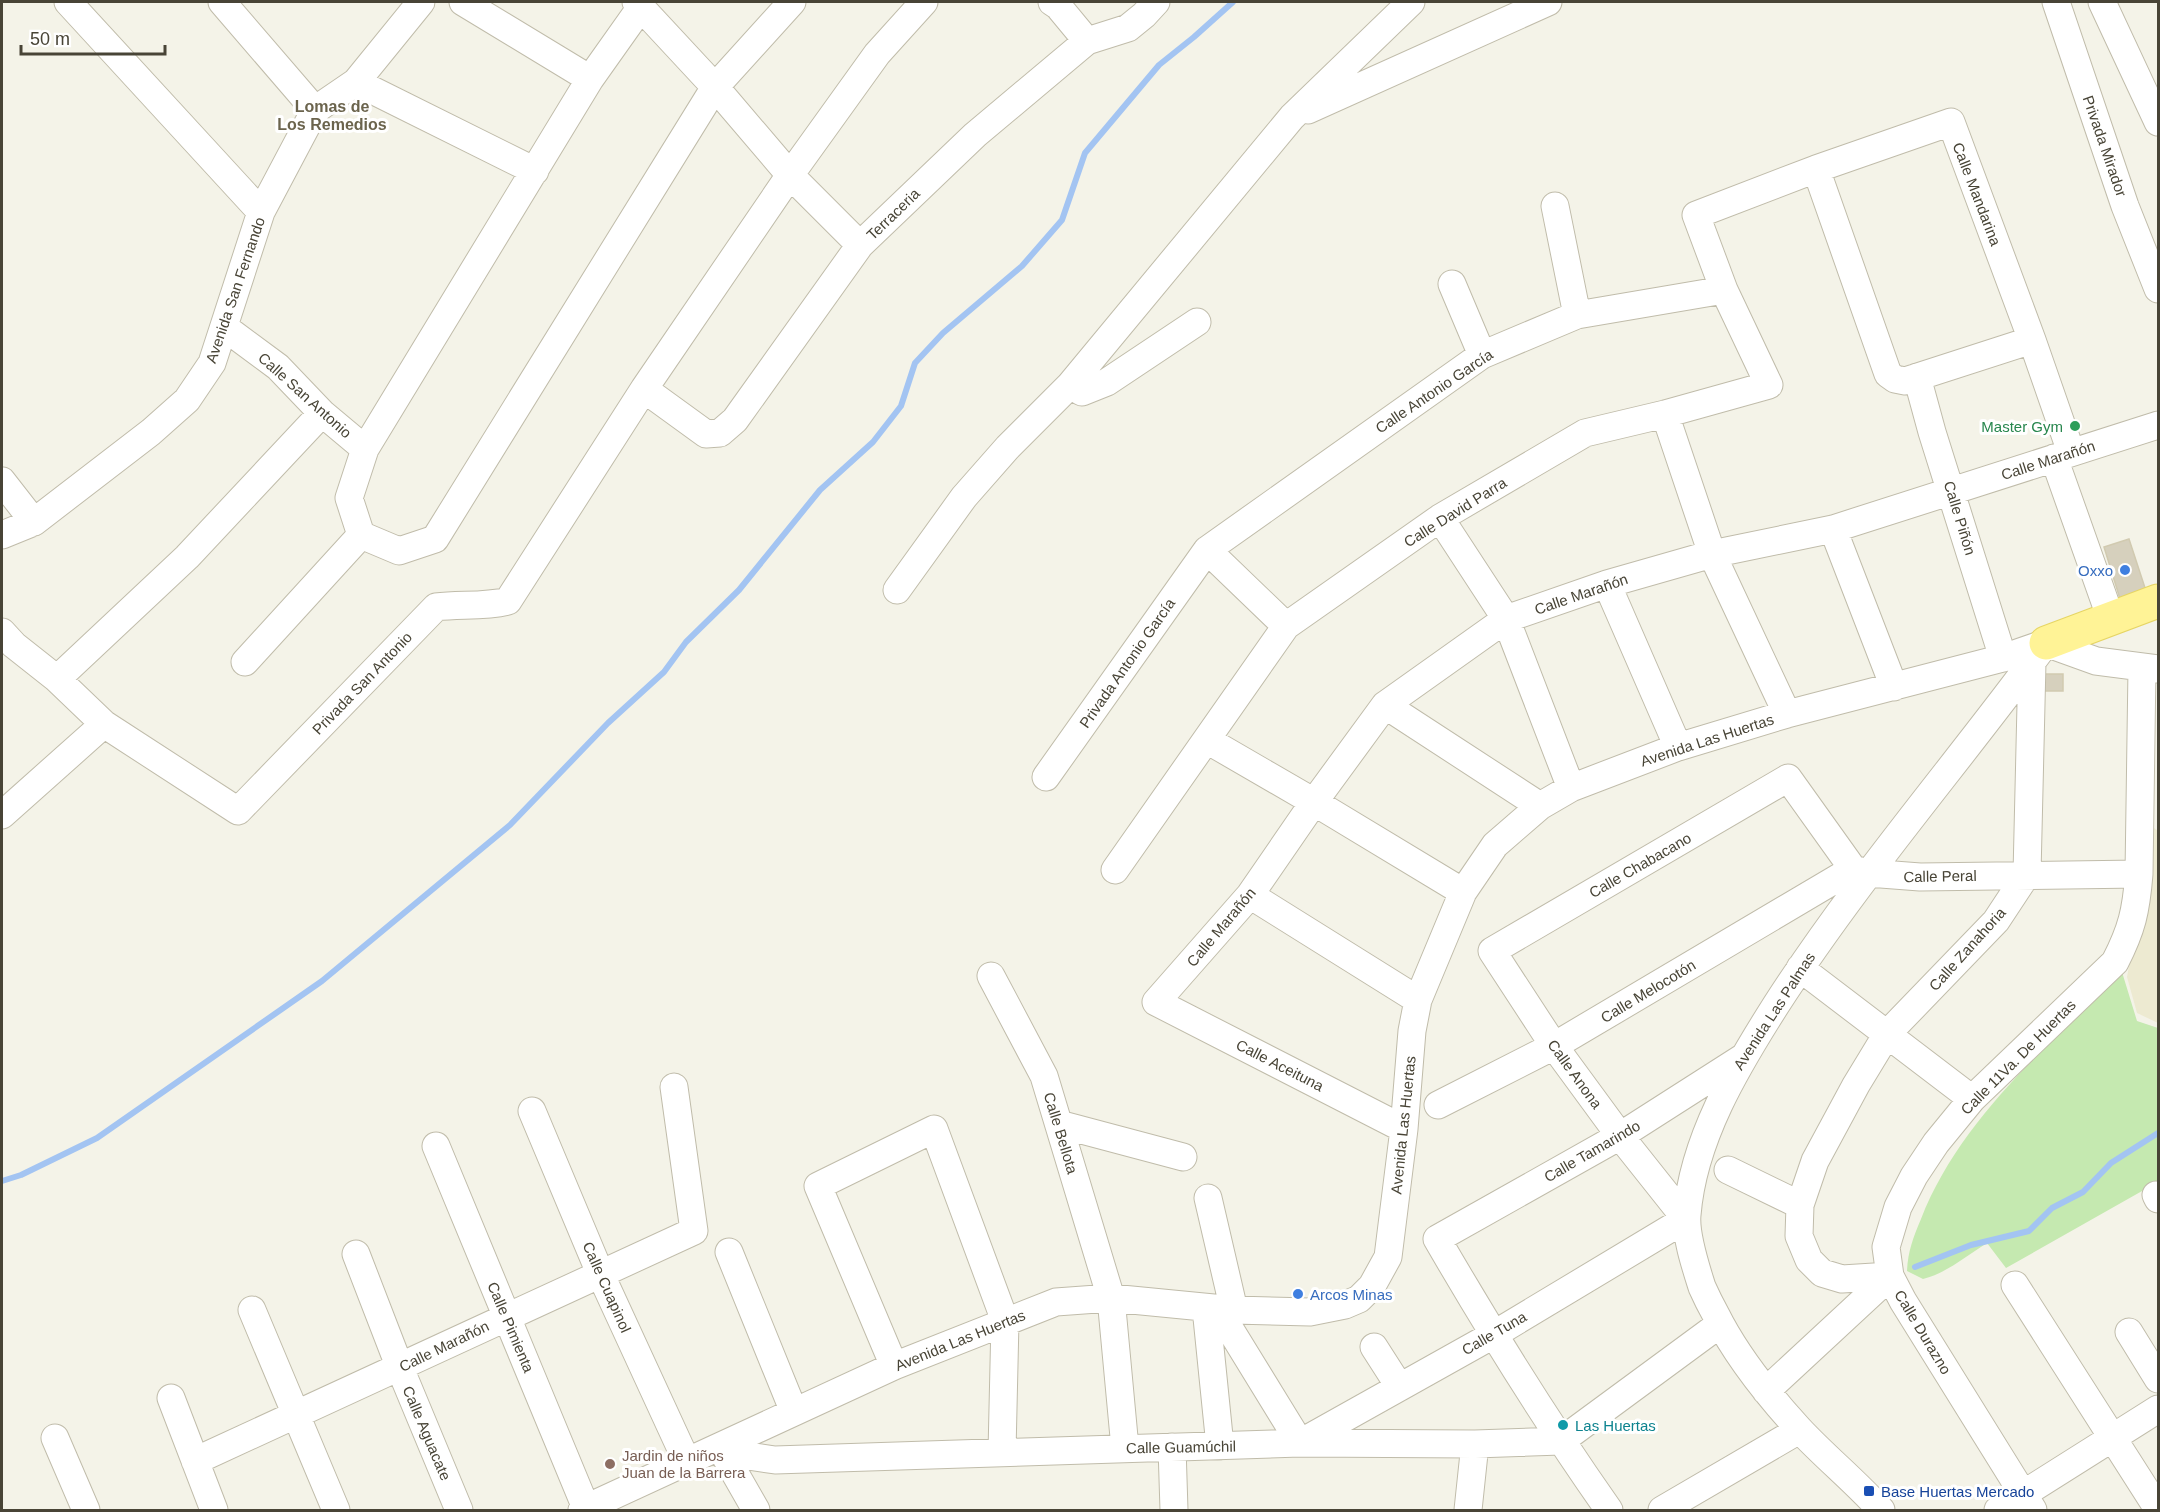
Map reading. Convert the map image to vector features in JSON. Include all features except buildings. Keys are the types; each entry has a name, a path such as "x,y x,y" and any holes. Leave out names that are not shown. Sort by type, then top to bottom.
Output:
{"main road":[{"path":"2039,652 2111,619 2158,601"}],"street":[{"path":"68,2 261,212"},
{"path":"222,2 315,110"},
{"name":"Avenida San Fernando","path":"2,535 34,522 151,432 187,400 212,363 261,212 315,110 356,82 421,2"},
{"path":"463,2 590,79"},
{"path":"245,662 361,535 399,551 435,539 715,87 792,2"},
{"path":"861,245 735,420 720,433 706,434 644,389 790,175 877,54 924,2"},
{"path":"1052,2 1087,41"},
{"path":"897,590 964,497 1008,447 1070,386 1293,117 1411,2"},
{"path":"1293,117 1548,2"},
{"name":"Privada Mirador","path":"2056,2 2125,206 2158,290"},
{"path":"2102,2 2158,122"},
{"path":"365,449 638,4"},
{"name":"Terraceria","path":"638,4 715,87 790,175 861,245 975,135 1087,41 1128,28 1145,6"},
{"path":"356,82 535,171"},
{"name":"Calle Mandarina","path":"1724,290 1696,215 1816,169 1951,122 2032,340 2062,455 2111,619"},
{"name":"Calle Piñón","path":"1816,169 1888,374 1906,378 1932,432 2003,658"},
{"path":"1555,206 1577,315"},
{"path":"1452,284 1482,355"},
{"name":"Calle Antonio García","path":"1208,550 1482,355 1577,315 1724,290"},
{"name":"Calle David Parra","path":"1115,870 1286,626 1440,518 1585,433 1665,414 1769,385 1724,290"},
{"path":"1070,386 1082,392 1107,382 1197,322"},
{"name":"Calle San Antonio","path":"224,327 278,367 322,413 365,449 349,498 361,535"},
{"path":"1906,378 2032,340"},
{"name":"Privada San Antonio","path":"104,724 238,811 436,608 454,605 490,605 508,601 644,389"},
{"path":"57,679 187,557 322,413"},
{"path":"1665,414 1712,554 1787,714"},
{"name":"Calle Marañón","path":"1156,1002 1250,895 1385,705 1506,620 1607,584 1712,554 1833,529 2158,425"},
{"path":"2,482 34,522"},
{"path":"1440,518 1506,620 1571,788"},
{"path":"1833,529 1894,687"},
{"path":"1208,550 1286,626"},
{"name":"Privada Antonio García","path":"1046,777 1208,550"},
{"path":"1607,584 1678,747"},
{"path":"2,815 104,724 57,679 6,645"},
{"path":"2026,874 2039,652 2150,669"},
{"name":"Avenida Las Huertas","path":"584,1509 894,1366 1056,1302 1111,1298 1219,1309 1310,1312 1329,1309 1359,1299 1372,1286 1388,1257 1404,1129 1412,1031 1418,1000 1463,892 1495,845 1540,806 1571,788 1678,747 1787,714 2003,658 2039,652"},
{"name":"Avenida Las Palmas","path":"1873,1508 1799,1430 1766,1391 1739,1356 1720,1324 1703,1289 1686,1219 1689,1191 1718,1107 1743,1058 1861,871 2039,652"},
{"name":"Calle 11Va. De Huertas","path":"1890,1276 1886,1247 1898,1207 1914,1176 1936,1143 1972,1099 2115,962 2128,936 2136,906 2139,874 2150,669"},
{"path":"1385,705 1540,806"},
{"path":"1207,740 1463,892"},
{"name":"Calle Chabacano","path":"1492,951 1788,778 1861,871"},
{"name":"Calle Peral","path":"1861,871 1920,878 2026,874 2139,874"},
{"name":"Calle Melocotón","path":"1438,1105 1554,1046 1861,871"},
{"name":"Calle Zanahoria","path":"1800,1205 1815,1161 1856,1085 1887,1034 1996,921 2026,874"},
{"path":"1250,895 1418,1000"},
{"name":"Calle Anona","path":"1492,951 1554,1046 1620,1136 1686,1219"},
{"path":"1800,968 1972,1099"},
{"name":"Calle Bellota","path":"991,976 1044,1076 1111,1298 1125,1448"},
{"name":"Calle Aceituna","path":"1156,1002 1404,1129"},
{"name":"Calle Tamarindo","path":"1493,1335 1437,1239 1620,1136 1743,1058"},
{"name":"Calle Marañón","path":"195,1461 600,1273 694,1232 674,1087"},
{"name":"Calle Cuapinol","path":"532,1111 600,1273 687,1462"},
{"path":"1059,1124 1183,1157"},
{"path":"894,1366 818,1186 934,1129 1005,1321 1002,1452"},
{"name":"Calle Pimienta","path":"436,1146 584,1509"},
{"path":"1728,1170 1800,1205"},
{"path":"1208,1198 1219,1309 1220,1446"},
{"name":"Calle Durazno","path":"1800,1205 1798,1236 1809,1260 1822,1273 1842,1279 1890,1276 1903,1301 2028,1503"},
{"name":"Calle Tuna","path":"1300,1443 1493,1335 1686,1219"},
{"path":"729,1252 794,1412"},
{"name":"Calle Aguacate","path":"356,1254 399,1368 459,1510"},
{"path":"1766,1391 1890,1276"},
{"path":"2015,1285 2158,1509"},
{"path":"1219,1309 1300,1443"},
{"path":"252,1310 336,1510"},
{"path":"1561,1442 1720,1324"},
{"path":"2129,1332 2158,1379"},
{"path":"1493,1335 1561,1442 1609,1510"},
{"path":"1374,1347 1399,1386"},
{"path":"171,1398 214,1510"},
{"path":"1998,1510 2028,1503 2112,1438 2158,1409"},
{"path":"1662,1510 1799,1430"},
{"path":"55,1438 86,1510"},
{"name":"Calle Guamúchil","path":"720,1447 748,1456 775,1460 1300,1443 1561,1442"},
{"path":"1468,1510 1475,1444"},
{"path":"720,1447 756,1510"},
{"path":"1172,1447 1174,1510"}],"shaded area":[{"path":"2154,828 2158,831 2158,1023 2137,1013 2127,977"}],"green space":[{"path":"2122,972 2137,1021 2158,1028 2158,1182 2006,1268 1987,1243 1932,1276 1923,1279 1907,1271 1911,1245 1921,1219 1958,1149 2008,1086"}],"waterway":[{"path":"2,1181 21,1175 97,1138 322,981 510,825 608,723 664,672 686,642 739,590 820,490 873,442 901,406 915,363 943,333 1022,266 1062,220 1085,153 1159,65 1233,2"},
{"name":"Las Huertas","path":"1915,1267 1971,1245 2029,1231 2052,1208 2083,1192 2111,1163 2158,1133"}],"place":[{"name":"Master Gym","path":"2075,426"},
{"name":"Oxxo","path":"2125,570"},
{"name":"Arcos Minas","path":"1298,1294"},
{"name":"Las Huertas","path":"1563,1425"},
{"name":"Jardin de niños Juan de la Barrera","path":"610,1464"},
{"name":"Base Huertas Mercado","path":"1869,1491"}],"district":[{"name":"Lomas de Los Remedios","path":"332,115"}]}
